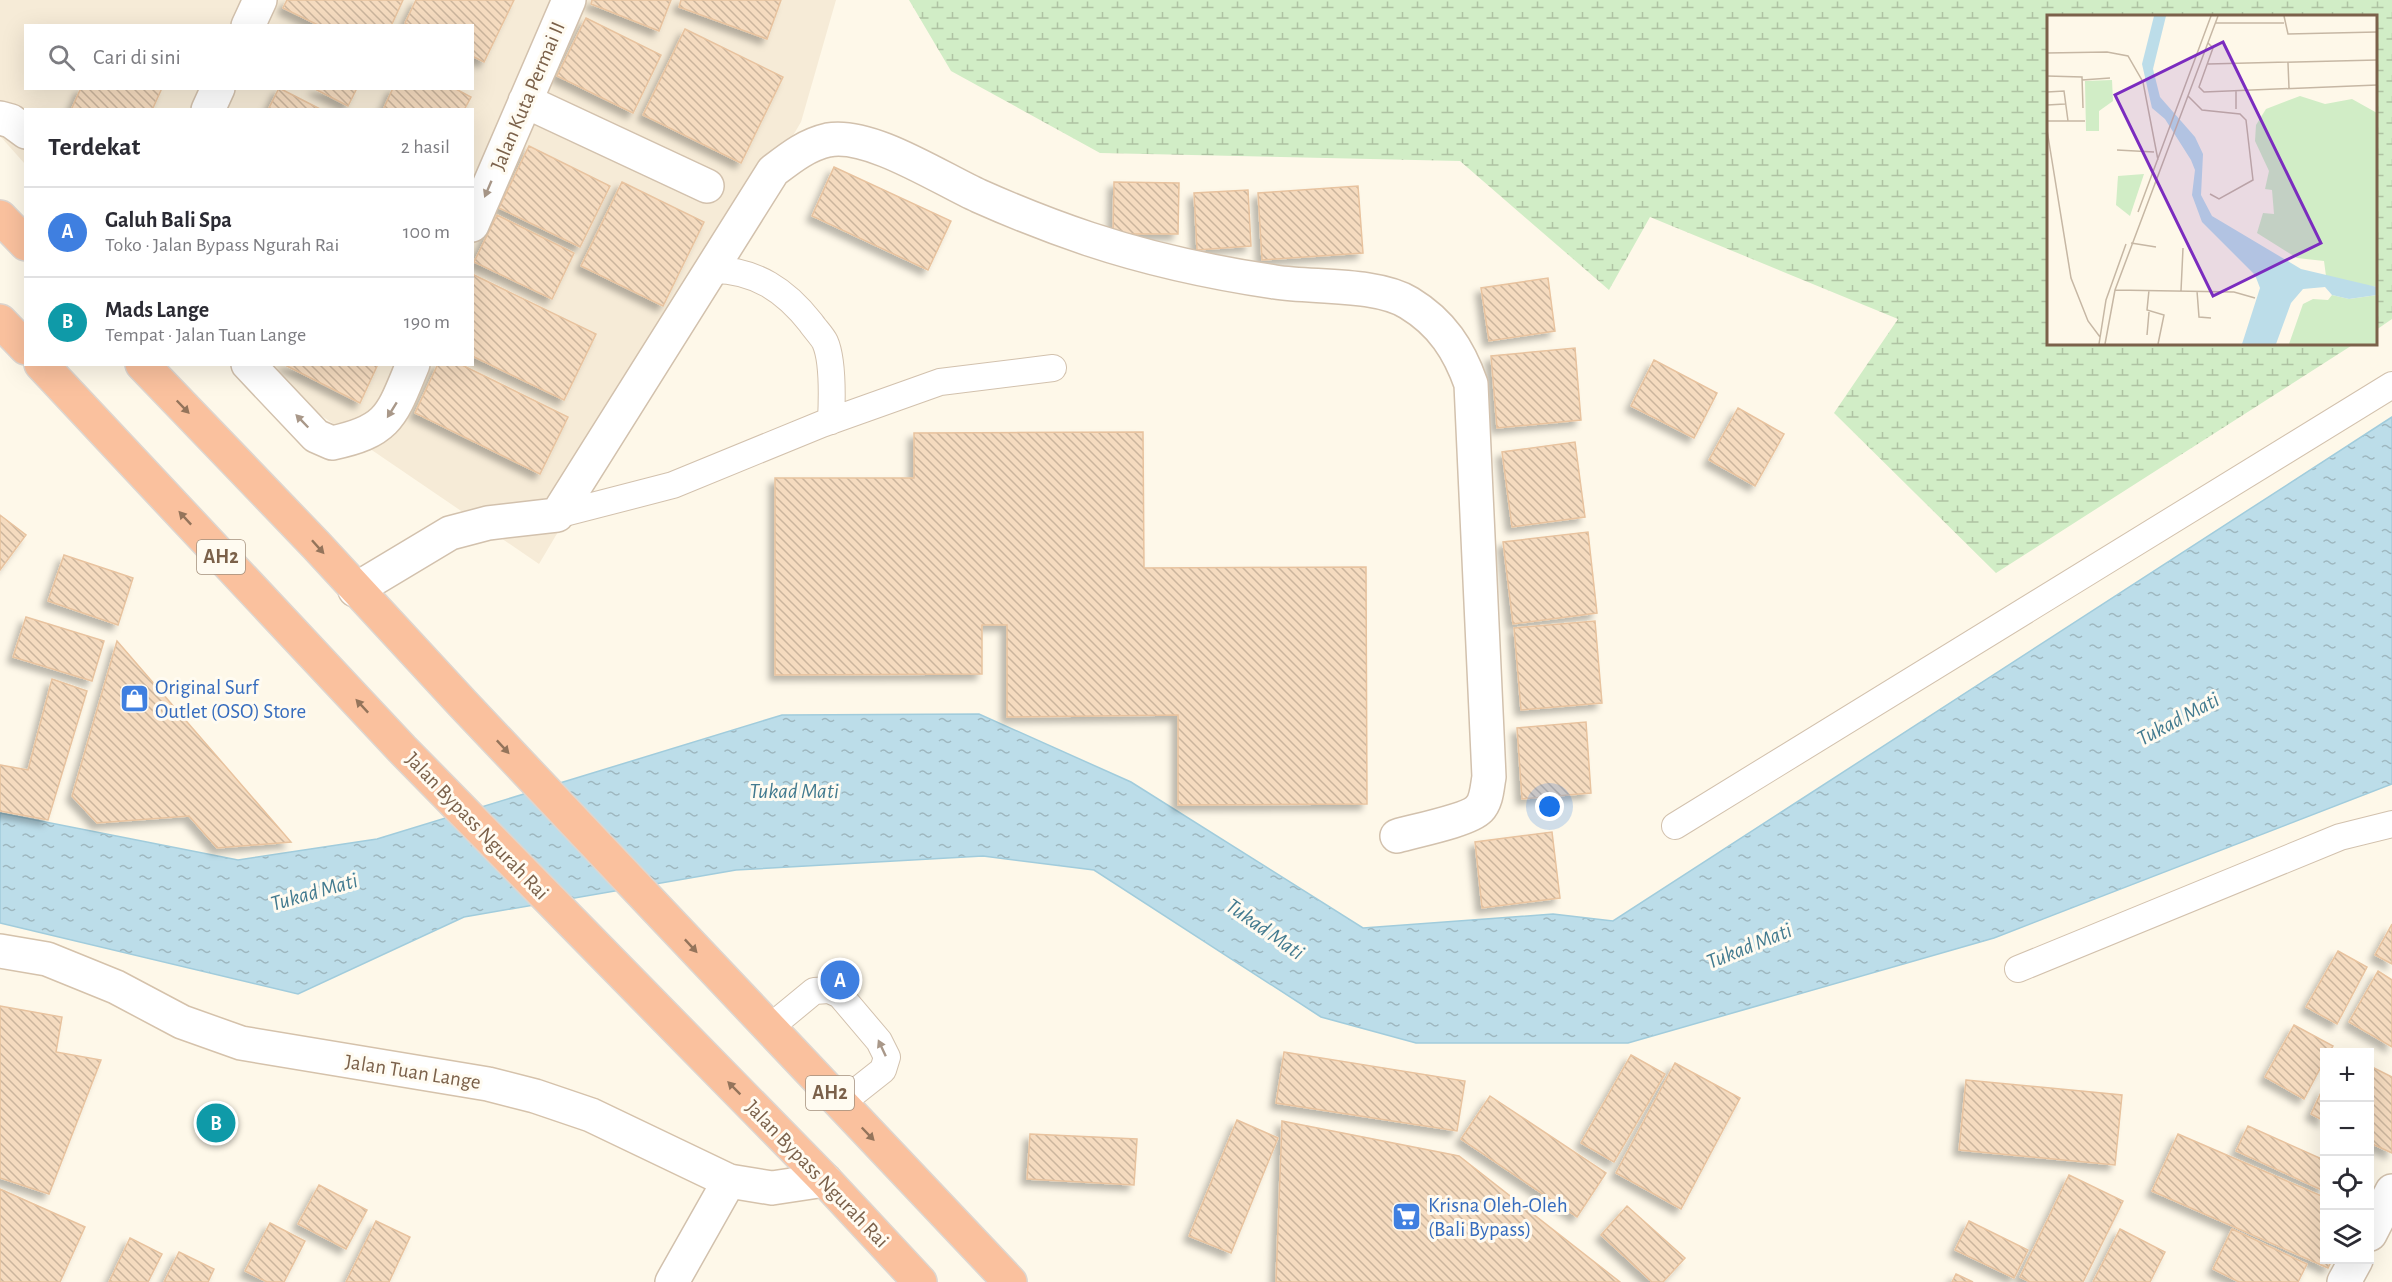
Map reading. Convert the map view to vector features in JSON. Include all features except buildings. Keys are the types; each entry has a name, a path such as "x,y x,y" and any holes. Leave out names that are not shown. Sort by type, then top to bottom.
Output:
{"highway":[{"path":"0,217 24,242"},
{"path":"0,321 24,346"},
{"name":"Jalan Bypass Ngurah Rai","path":"43,366 402,749 825,1180 920,1282"},
{"name":"AH2","path":"144,366 316,545 355,590 768,1029 1010,1282"}],"street":[{"path":"249,24 260,0"},
{"name":"Jalan Kuta Permai II","path":"474,220 569,0"},
{"path":"209,108 217,90"},
{"path":"525,101 707,186"},
{"path":"0,118 11,121 24,131"},
{"path":"355,590 450,533 488,523 557,515 713,270 773,171 801,150 829,140 858,142 910,160 979,196 1090,239 1169,261 1275,282 1379,292 1408,302 1437,325 1461,355 1471,384 1489,777 1485,799 1479,810 1467,816 1397,836"},
{"path":"250,366 316,436 332,443 373,431 392,414 412,366"},
{"name":"Jalan Tuan Lange","path":"0,951 47,959 116,987 182,1022 241,1043 488,1084 535,1096 591,1115 729,1181 772,1188 825,1180"},
{"path":"672,1282 729,1181"},
{"path":"2374,1226 2392,1191"},
{"path":"2344,1282 2354,1264"}],"lane":[{"path":"713,270 729,270 766,280 797,305 825,343 833,392 831,421"},
{"path":"557,515 673,485 831,421 940,382 1053,368"},
{"path":"1675,826 2392,385"},
{"path":"2018,969 2340,837 2392,824"},
{"path":"768,1029 814,991 829,990 840,995 879,1041 887,1057 883,1070 840,1104"}],"shaded area":[{"path":"0,0 836,0 801,122 539,564 248,366 474,366 474,108 24,108 24,163 0,136"}],"green space":[{"path":"909,0 2392,0 2392,319 2377,329 2377,15 2047,15 2047,345 2352,345 1996,573 1834,413 1898,319 1650,217 1609,290 1460,161 1100,153 951,71"}],"water":[{"name":"Tukad Mati","path":"2392,417 2392,784 1994,938 1628,1043 1416,1043 1321,1017 1094,870 983,856 736,870 464,917 298,994 0,923 0,813 238,860 377,839 782,715 979,714 1131,782 1363,928 1553,914 1613,921"}],"place":[{"name":"Original Surf Outlet (OSO) Store","path":"134,699"},
{"name":"Galuh Bali Spa","path":"840,980"},
{"name":"Mads Lange","path":"216,1123"},
{"name":"Krisna Oleh-Oleh (Bali Bypass)","path":"1407,1217"}]}
